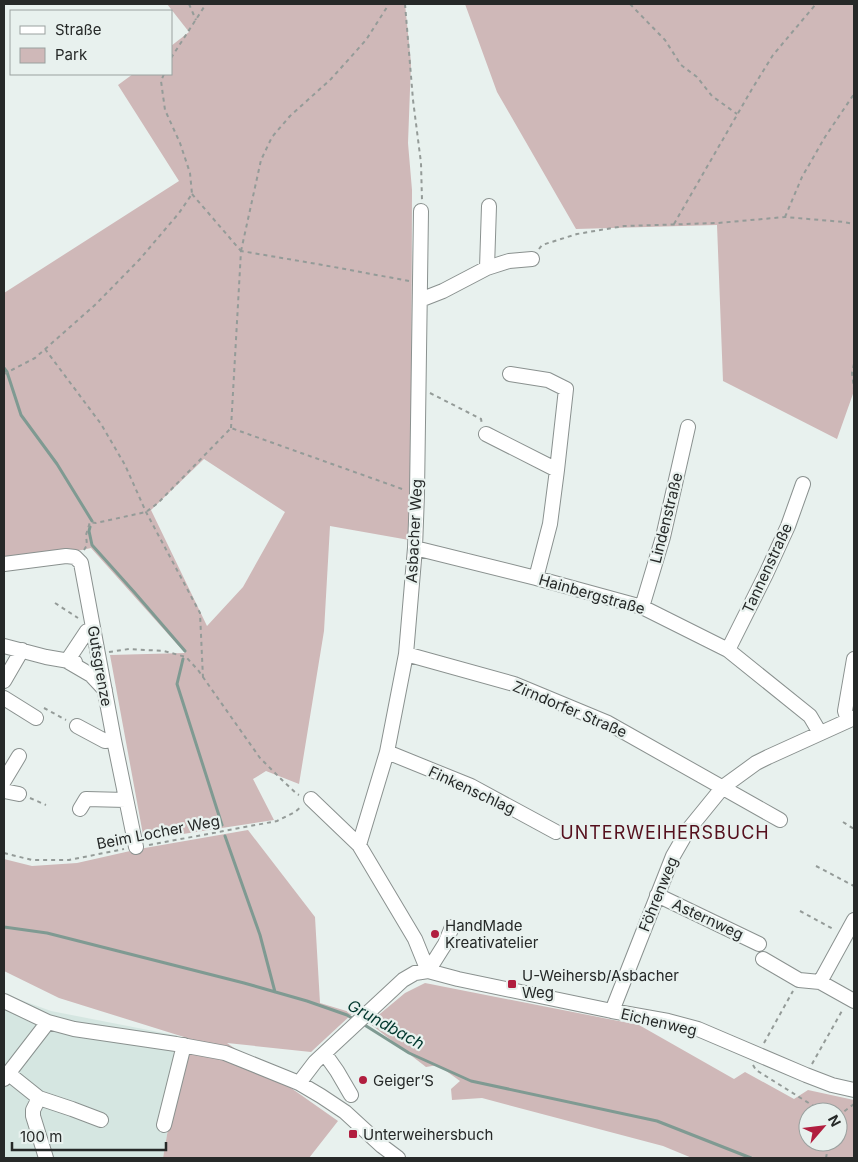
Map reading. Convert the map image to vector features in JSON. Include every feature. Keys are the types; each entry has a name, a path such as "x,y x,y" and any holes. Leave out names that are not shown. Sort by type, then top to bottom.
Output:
{"street":[{"path":"487,268 489,206"},
{"name":"Asbacher Weg","path":"359,845 387,752 406,654 415,548 417,494 421,211"},
{"path":"420,300 443,291 487,268 509,261 532,259"},
{"path":"510,374 548,380 566,389 550,524 536,578"},
{"name":"Lindenstraße","path":"642,607 664,537 688,427"},
{"path":"486,434 557,470"},
{"name":"Tannenstraße","path":"728,650 788,526 803,484"},
{"name":"Hainbergstraße","path":"415,548 642,607 728,650 810,716 820,733"},
{"path":"4,564 66,556 78,559"},
{"name":"Gutsgrenze","path":"78,559 83,567 90,629 99,654 136,847"},
{"path":"67,661 90,629"},
{"path":"4,646 83,663"},
{"path":"4,681 22,650"},
{"name":"Zirndorfer Straße","path":"406,654 514,684 608,723 780,820"},
{"path":"851,719 844,711 854,659"},
{"path":"67,661 91,675 105,690"},
{"path":"4,698 36,718"},
{"name":"Föhrenweg","path":"612,1011 673,856 688,830 723,787 756,763 851,719"},
{"path":"77,726 105,741 114,740"},
{"name":"Finkenschlag","path":"387,752 471,786 556,832"},
{"path":"4,781 19,756"},
{"path":"4,791 19,794"},
{"path":"80,809 86,799 126,800"},
{"path":"311,799 359,845 415,939 428,971"},
{"name":"Asternweg","path":"657,895 759,944"},
{"path":"820,982 854,920"},
{"path":"299,1083 315,1062 403,980 415,974 428,971 445,944 452,927"},
{"path":"764,958 799,980 820,982 852,1000"},
{"name":"Eichenweg","path":"428,971 458,979 668,1021 698,1029 806,1075 832,1085 854,1090"},
{"path":"4,1001 48,1022 74,1029 225,1053 299,1083 321,1096 345,1112 398,1158"},
{"path":"48,1022 6,1077 39,1098 101,1120"},
{"path":"164,1125 184,1045"},
{"path":"325,1054 351,1095"},
{"path":"39,1098 33,1110 33,1116 46,1158"}],"path":[{"path":"189,4 196,20"},
{"path":"172,56 206,4"},
{"path":"78,559 87,545 86,536 90,522 96,523 146,512 158,504 231,428 241,251 261,160 272,137 290,116 331,79 366,40 389,4"},
{"path":"405,4 413,100 421,163 421,211"},
{"path":"630,4 665,40 681,66 697,78 712,96 738,115"},
{"path":"674,224 773,55 816,4"},
{"path":"163,75 160,81 165,110 180,143 190,173 192,194 241,251 420,284"},
{"path":"785,217 802,177 825,137 854,94"},
{"path":"4,374 35,358 96,304 140,259 179,213 192,194"},
{"path":"532,259 542,245 577,234 624,226 718,223 785,217 854,224"},
{"path":"46,349 101,424 125,465 146,512 200,613 203,678"},
{"path":"854,364 852,373 854,389"},
{"path":"419,387 481,419 486,434"},
{"path":"231,428 417,494"},
{"path":"55,603 90,629"},
{"path":"99,654 130,649 164,651 186,657 260,758 296,794 311,799"},
{"path":"36,718 42,707 77,726"},
{"path":"19,794 46,805"},
{"name":"Beim Locher Weg","path":"4,853 32,860 69,860 277,821 294,812 311,799"},
{"path":"843,822 854,829"},
{"path":"816,866 854,886"},
{"path":"800,911 846,936"},
{"path":"799,980 753,1065 756,1070 807,1102"},
{"path":"806,1075 852,1000"}],"shaded area":[{"path":"4,994 51,1011 184,1037 163,1158 4,1158"}],"green space":[{"path":"167,4 405,4 411,63 408,143 412,190 411,491 409,540 330,526 324,631 299,784 266,771 253,779 274,820 144,840 110,655 185,653 91,548 4,558 4,293 179,181 118,85 132,75 172,75 172,45 189,32","holes":["204,459 285,512 243,587 207,626 151,510"]},
{"path":"465,4 854,4 854,391 837,439 723,381 717,225 576,229 497,92"},
{"path":"248,830 315,917 320,1003 353,1013 311,1052 227,1043 338,1121 309,1158 163,1158 184,1037 59,998 4,971 4,859 32,866 77,863 139,849"},
{"path":"425,983 639,1025 734,1079 745,1072 794,1099 808,1090 854,1100 854,1158 692,1158 663,1146 482,1098 452,1100 451,1089 460,1081 438,1065 426,1067 369,1023 405,993"}],"waterway":[{"path":"4,368 21,415 57,464 92,521"},
{"path":"90,527 92,545 185,651"},
{"path":"183,659 177,684 222,825"},
{"path":"225,836 260,935 275,992"},
{"name":"Grundbach","path":"4,927 47,933 244,983 307,1001 347,1015 355,1020"},
{"name":"Grundbach","path":"363,1024 409,1053 471,1081 657,1121 751,1158"}],"place":[{"name":"HandMade Kreativatelier","path":"435,934"},
{"name":"U-Weihersb/Asbacher Weg","path":"512,984"},
{"name":"Geiger’S","path":"363,1080"},
{"name":"Unterweihersbuch","path":"353,1134"}],"district":[{"name":"UNTERWEIHERSBUCH","path":"665,832"}]}
